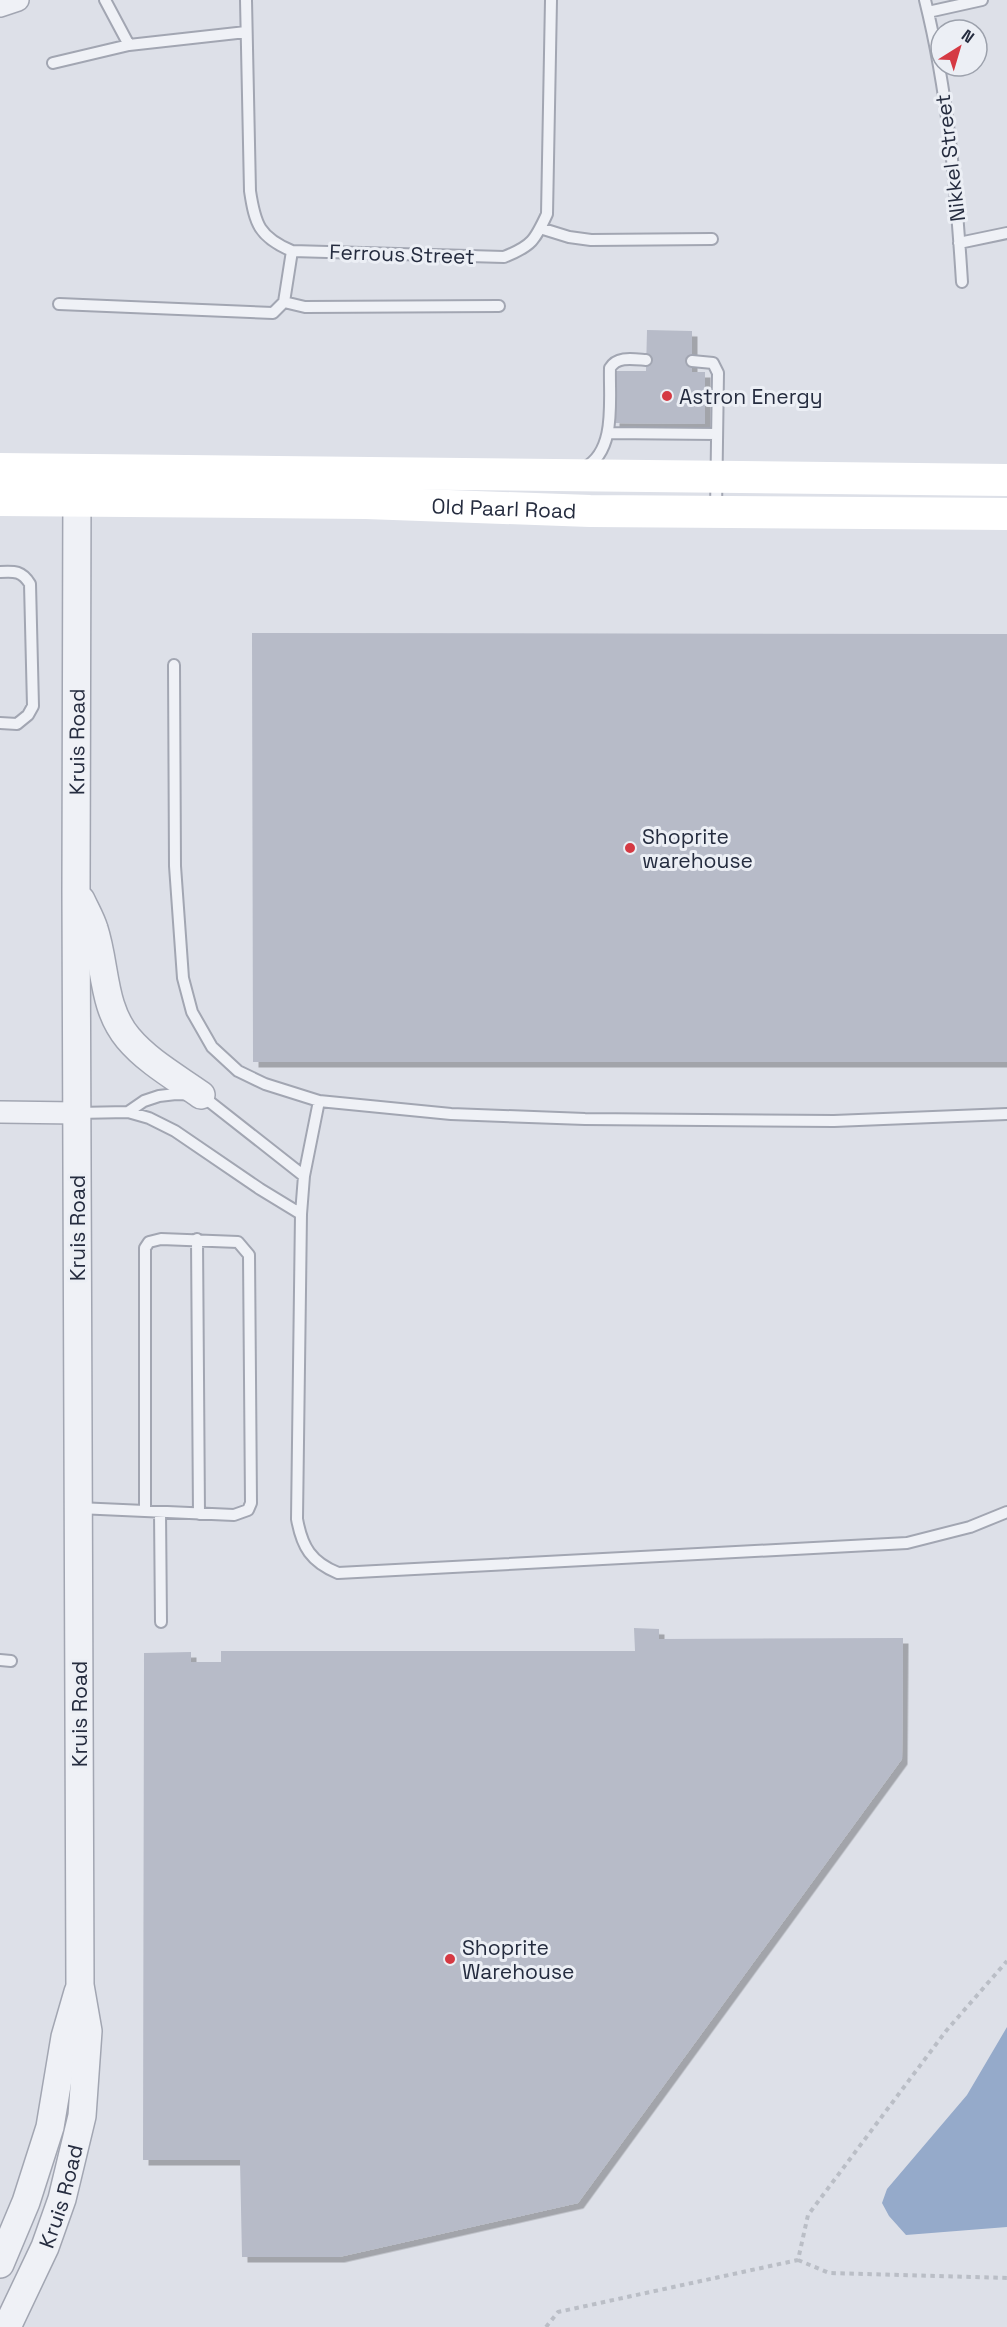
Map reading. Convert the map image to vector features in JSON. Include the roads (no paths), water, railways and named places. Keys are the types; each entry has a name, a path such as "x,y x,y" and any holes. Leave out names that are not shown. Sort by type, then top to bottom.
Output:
{"main road":[{"name":"Old Paarl Road","path":"0,469 1007,480"},
{"name":"Old Paarl Road","path":"0,500 366,503 590,511 1007,514"}],"street":[{"path":"0,6 18,0"},
{"name":"Kruis Road","path":"7,2327 45,2247 62,2199 82,2116 88,2031 80,1985 76,891 77,470"},
{"path":"76,891 94,928 114,1017 128,1038 145,1054 201,1095"},
{"path":"0,1112 77,1113"},
{"name":"Kruis Road","path":"0,2264 26,2202 50,2127 65,2037 80,1985"}],"lane":[{"path":"105,0 129,45"},
{"name":"Ferrous Street","path":"246,0 250,191 254,216 262,234 275,244 292,251 504,257 523,250 537,235 547,214 551,0"},
{"name":"Nikkel Street","path":"925,0 954,168 962,282"},
{"path":"928,12 982,0"},
{"path":"53,63 129,45 246,32"},
{"path":"540,228 569,237 591,240 712,239"},
{"path":"959,243 1007,233"},
{"path":"59,304 273,313 284,302 292,251"},
{"path":"284,302 305,307 499,306"},
{"path":"568,476 595,461 604,449 608,434 610,368 613,363 624,359 646,360"},
{"path":"692,361 713,363 718,373 716,512"},
{"path":"608,434 717,434"},
{"path":"0,572 15,572 24,575 30,584 33,706 28,715 17,724 0,723"},
{"path":"174,665 175,866 183,978 192,1012 212,1047 238,1071 266,1084 319,1101 451,1114 585,1119 834,1121 1007,1114"},
{"path":"128,1112 144,1101 159,1096 201,1095 304,1176"},
{"path":"319,1101 304,1176 301,1214 297,1519 300,1538 321,1566 338,1573 907,1543 970,1527 1007,1512"},
{"path":"77,1113 128,1112 149,1118 175,1131 301,1214"},
{"path":"78,1508 199,1514 241,1514 248,1510 250,1503 249,1255 238,1242 161,1239 149,1242 145,1248 145,1511"},
{"path":"197,1239 199,1514"},
{"path":"160,1512 161,1622"}],"water":[{"path":"1007,2027 1007,2227 906,2235 889,2216 882,2203 887,2189 967,2095"}],"place":[{"name":"Astron Energy","path":"667,396"},
{"name":"Shoprite warehouse","path":"630,848"},
{"name":"Shoprite Warehouse","path":"450,1959"}]}
